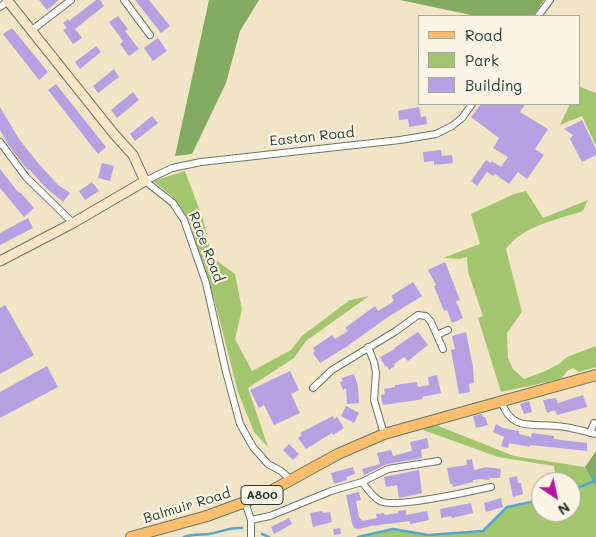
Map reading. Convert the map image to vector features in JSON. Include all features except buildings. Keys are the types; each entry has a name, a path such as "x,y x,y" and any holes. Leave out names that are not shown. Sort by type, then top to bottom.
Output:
{"main road":[{"name":"A800","path":"384,434 596,375"},
{"name":"Balmuir Road","path":"131,537 207,516 245,502 268,492 338,454 384,434"}],"street":[{"path":"0,7 7,0"},
{"name":"Race Road","path":"7,0 133,155 145,180 173,203 184,220 206,283 240,424 253,447 268,464 281,471 291,480"},
{"path":"32,30 71,0"},
{"path":"124,0 150,34"},
{"path":"539,15 550,0"},
{"name":"Easton Road","path":"145,180 172,168 200,162 400,140 436,134 452,126 462,118 471,105"},
{"path":"0,142 26,177 72,223"},
{"path":"0,261 72,223 145,180"},
{"path":"313,388 332,370 396,331 418,315 426,316 431,322 443,349"},
{"path":"437,335 448,330"},
{"path":"368,347 376,373 374,400 384,434"},
{"path":"501,401 509,417 525,426 545,424 593,433 594,423"},
{"path":"251,520 270,516 331,491 362,482 388,470 438,461"},
{"path":"362,482 368,491 382,502 406,503 491,487"},
{"path":"245,502 251,520 251,537"}],"green space":[{"path":"209,0 259,0 240,31 226,83 192,154 175,156"},
{"path":"400,0 544,0 534,15 471,15"},
{"path":"581,87 596,93 596,146 582,116 560,125 570,105 581,105"},
{"path":"185,171 203,219 212,257 235,274 242,309 235,339 252,371 291,350 302,336 350,300 369,296 306,341 294,358 248,388 268,447 254,432 238,392 215,302 189,221 173,197 153,181"},
{"path":"526,191 543,218 588,200 583,211 541,224 522,234 506,249 522,312 507,333 508,358 513,369 524,379 559,364 567,357 596,346 596,367 579,372 573,368 567,371 561,379 501,392 478,318 483,316 468,272 467,257 459,259 443,258 480,244 471,214 514,194"},
{"path":"431,423 514,456 585,467 596,488 596,537 358,537 393,529 428,535 483,531 507,507 531,502 531,522 581,522 581,472 555,472 554,466 498,457 423,430"},
{"path":"596,451 596,488 585,467"}],"waterway":[{"path":"581,487 594,481 596,475"},
{"path":"358,537 393,529 428,535 483,531 507,507 531,502"},
{"path":"184,537 242,528"},
{"path":"262,534 269,537"}]}
